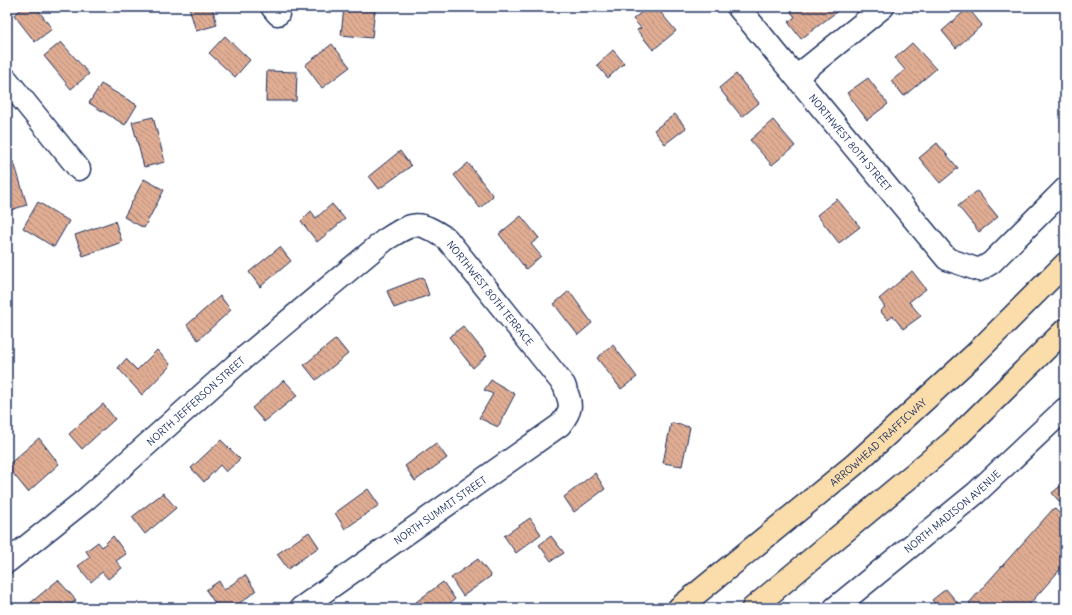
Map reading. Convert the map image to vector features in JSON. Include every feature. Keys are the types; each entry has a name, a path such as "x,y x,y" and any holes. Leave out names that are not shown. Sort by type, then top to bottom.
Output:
{"highway":[{"name":"ARROWHEAD TRAFFICWAY","path":"679,608 854,465 975,354 1065,264"},
{"path":"753,608 952,442 1065,330"}],"street":[{"name":"NORTHWEST 80TH STREET","path":"738,7 947,259 979,270 991,263 1065,189"},
{"path":"796,77 883,7"},
{"path":"7,80 79,169"},
{"name":"NORTHWEST 80TH TERRACE","path":"385,240 403,229 417,224 430,228 447,239 564,385 571,405"},
{"name":"NORTH JEFFERSON STREET","path":"7,562 85,500 238,363 385,240"},
{"name":"NORTH SUMMIT STREET","path":"301,608 560,425 568,415 571,405"},
{"name":"NORTH MADISON AVENUE","path":"835,608 976,493 1065,409"}],"building":[{"path":"24,7 36,7 52,29 35,42 14,15"},
{"path":"189,7 212,7 217,25 196,31"},
{"path":"344,7 375,7 372,38 341,35"},
{"path":"648,7 656,7 676,31 653,50 637,30 641,28 633,19"},
{"path":"796,7 837,7 839,10 801,39 788,22 795,17 790,11"},
{"path":"968,8 982,25 956,48 942,31"},
{"path":"225,36 250,60 235,77 209,53"},
{"path":"61,42 89,74 71,89 44,56"},
{"path":"912,43 936,69 904,96 891,81 905,70 895,58"},
{"path":"332,44 350,67 322,88 305,65"},
{"path":"613,50 624,63 608,78 597,65"},
{"path":"267,71 297,72 296,101 266,101"},
{"path":"736,74 759,103 742,117 719,88"},
{"path":"868,78 888,104 867,120 847,93"},
{"path":"101,84 137,105 125,125 89,103"},
{"path":"675,114 686,128 665,144 654,130"},
{"path":"153,117 165,162 144,167 132,122"},
{"path":"773,120 795,146 772,165 750,140"},
{"path":"937,143 958,168 940,183 919,158"},
{"path":"400,151 411,166 379,189 369,176"},
{"path":"14,162 27,205 7,211 7,164"},
{"path":"468,163 493,196 480,208 454,175"},
{"path":"144,179 164,190 144,228 124,217"},
{"path":"977,191 998,217 979,232 958,206"},
{"path":"837,199 860,227 839,243 817,215"},
{"path":"38,202 69,221 54,247 23,228"},
{"path":"332,204 345,219 317,242 301,221 311,211 316,218"},
{"path":"521,216 539,238 531,244 541,256 526,269 499,234"},
{"path":"115,221 122,242 83,256 75,235"},
{"path":"280,247 291,261 260,287 249,272"},
{"path":"912,271 926,289 909,302 921,316 903,329 893,316 888,320 880,311 885,307 879,299"},
{"path":"423,277 429,295 394,308 387,291"},
{"path":"569,291 592,323 578,335 554,304"},
{"path":"220,296 231,310 198,340 187,325"},
{"path":"463,326 487,355 473,368 449,337"},
{"path":"336,339 348,354 316,380 304,365"},
{"path":"613,345 637,377 621,389 597,358"},
{"path":"157,350 171,365 142,395 118,368 126,359 137,370"},
{"path":"284,380 298,395 264,422 252,408"},
{"path":"491,380 515,394 498,427 479,418 493,394 484,390"},
{"path":"103,404 115,419 82,449 69,434"},
{"path":"671,423 690,427 682,466 663,463"},
{"path":"39,438 59,464 28,492 7,466"},
{"path":"221,440 240,459 226,472 220,465 204,482 191,468"},
{"path":"436,443 447,458 415,481 405,466"},
{"path":"595,473 605,489 574,512 564,497"},
{"path":"1065,482 1065,508 1052,493"},
{"path":"368,489 379,505 345,529 335,513"},
{"path":"163,493 176,508 145,534 132,517"},
{"path":"1054,508 1065,519 1065,564 1026,608 974,608 969,603"},
{"path":"530,518 541,534 516,553 504,536"},
{"path":"309,532 319,547 288,569 277,554"},
{"path":"113,536 126,554 116,561 122,568 108,579 102,572 91,582 78,566 90,557 86,551 98,542 102,547"},
{"path":"551,536 564,553 551,561 539,545"},
{"path":"478,559 491,576 463,596 451,578"},
{"path":"245,575 256,591 233,608 218,608 206,590 219,581 224,590"},
{"path":"58,580 76,600 67,608 31,608 28,605"},
{"path":"443,582 455,599 444,608 421,608 416,602"},
{"path":"946,589 962,608 939,608 932,600"}]}
